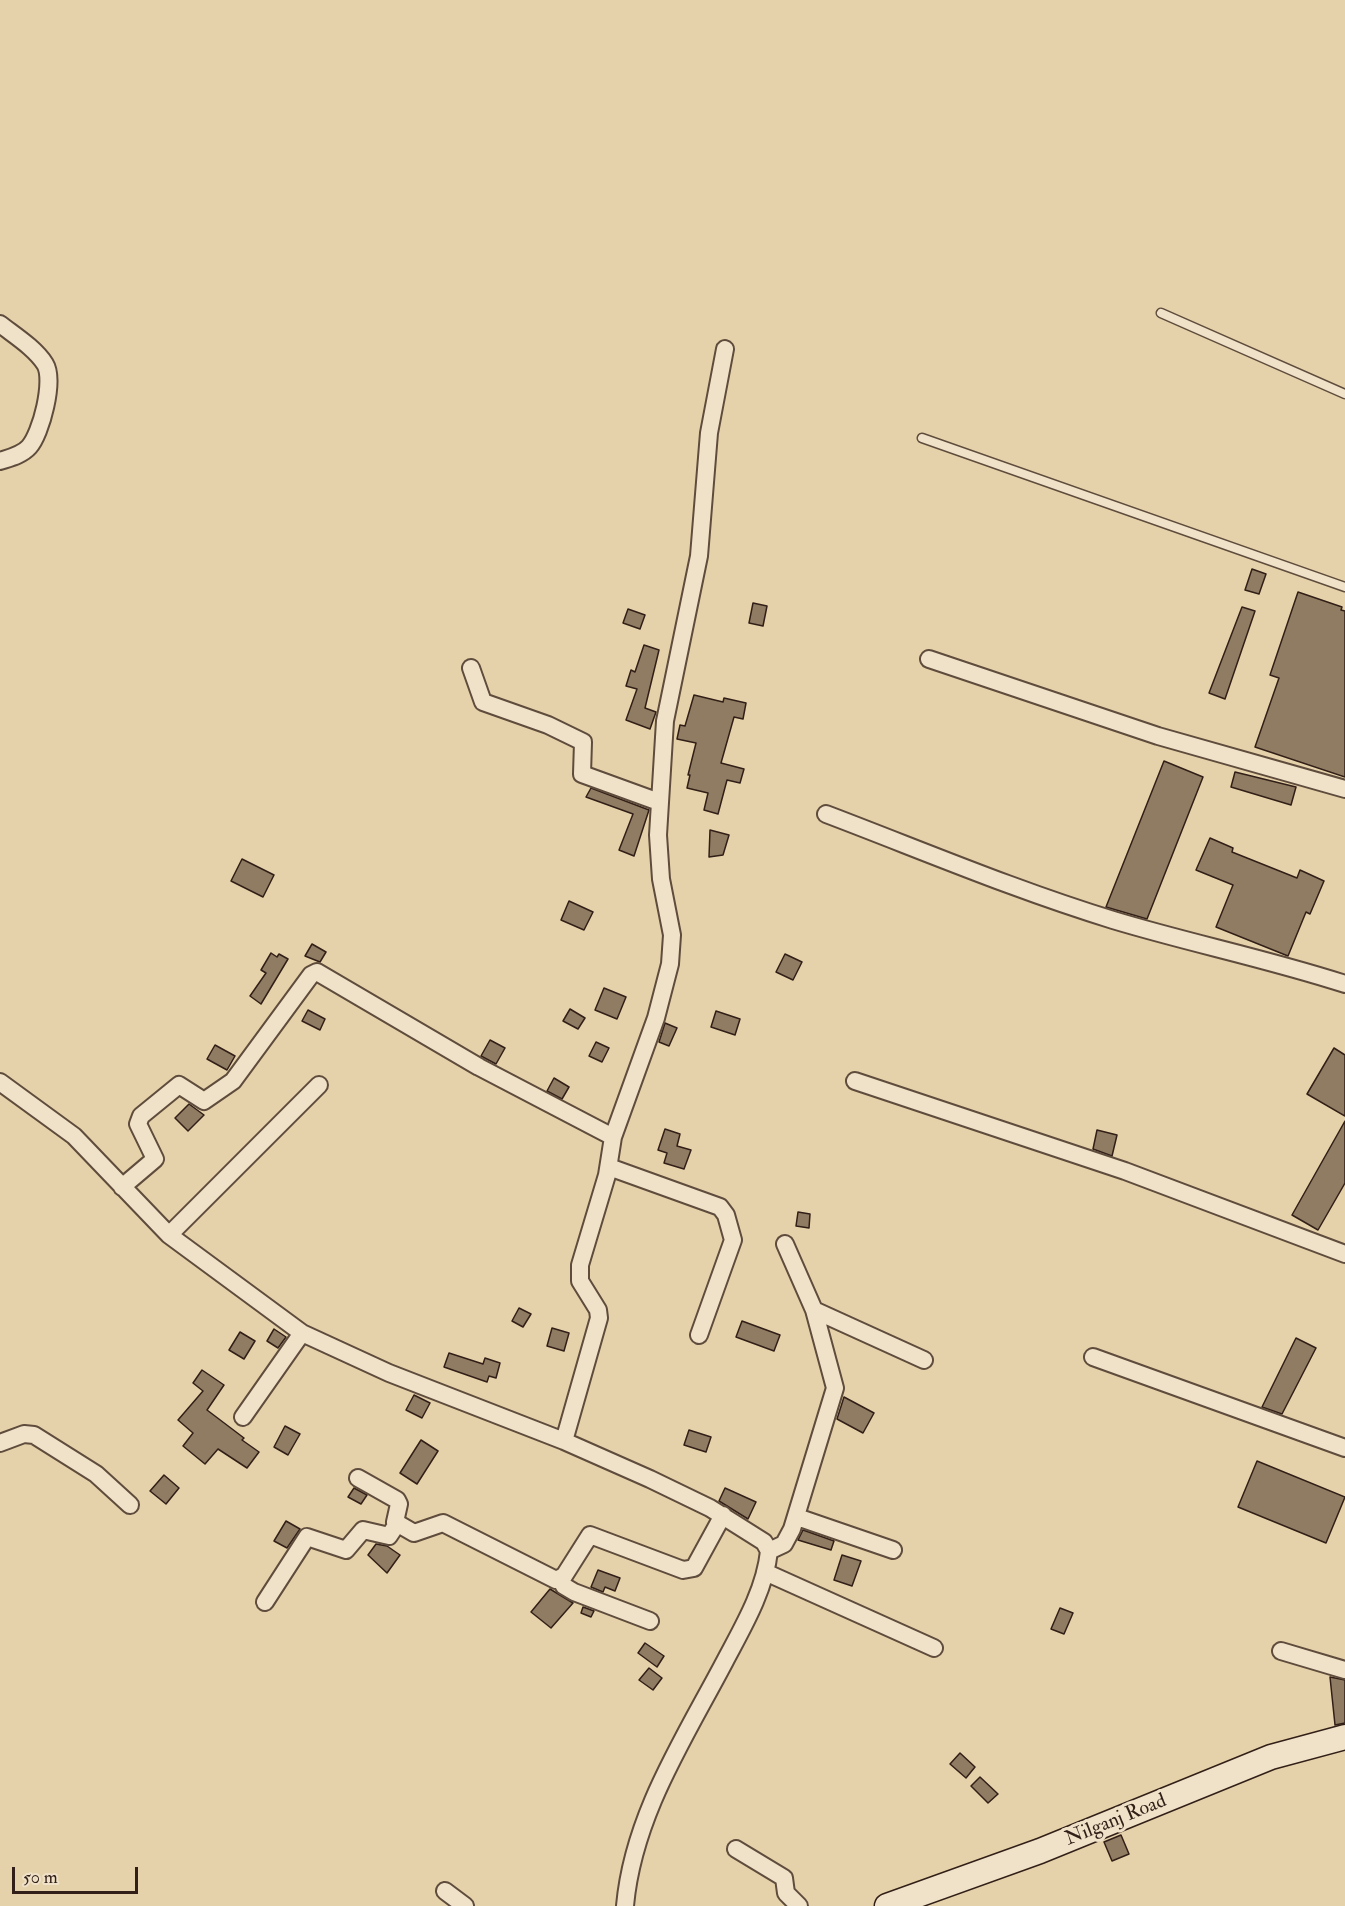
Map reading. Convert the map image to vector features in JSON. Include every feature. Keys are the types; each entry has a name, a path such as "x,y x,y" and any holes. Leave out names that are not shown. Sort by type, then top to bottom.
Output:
{"street":[{"path":"0,324 40,357 47,369 49,386 32,444 20,454 0,461"},
{"path":"564,1441 599,1318 598,1310 580,1281 579,1272 609,1167 613,1137 656,1018 672,947 659,866 659,802 665,721 699,556 709,433 725,349"},
{"path":"929,659 1168,739 1345,789"},
{"path":"471,668 483,702 548,725 583,742 582,774 659,802"},
{"path":"826,814 1002,881 1112,919 1286,965 1345,984"},
{"path":"122,1187 155,1159 138,1124 141,1116 177,1086 182,1085 204,1101 228,1086 310,975 317,972 479,1067 613,1137"},
{"path":"0,1082 57,1122 169,1234 302,1333 389,1373 564,1441 723,1515 755,1534 770,1551"},
{"path":"855,1082 1125,1171 1345,1254"},
{"path":"169,1234 319,1085"},
{"path":"609,1167 720,1207 726,1215 733,1240 699,1335"},
{"path":"770,1551 784,1544 797,1517 835,1388 814,1310 785,1244"},
{"path":"814,1310 924,1359"},
{"path":"243,1417 302,1333"},
{"path":"1093,1357 1345,1448"},
{"path":"0,1443 24,1434 34,1435 96,1474 130,1505"},
{"path":"265,1602 307,1537 346,1550 363,1530 389,1536 397,1524 397,1500 358,1478"},
{"path":"560,1579 590,1535 682,1570 689,1570 694,1568 723,1515"},
{"path":"797,1517 893,1550"},
{"path":"397,1524 417,1533 443,1523 556,1580 560,1579"},
{"path":"625,1906 635,1848 654,1797 741,1630 765,1572 770,1551"},
{"path":"765,1572 934,1648"},
{"path":"560,1579 564,1586 574,1592 650,1621"},
{"path":"1281,1651 1345,1670"},
{"name":"Nilganj Road","path":"887,1906 1040,1851 1271,1757 1345,1737"},
{"path":"736,1849 784,1878 786,1893 799,1906"},
{"path":"445,1891 465,1906"}],"lane":[{"path":"1161,313 1345,394"},
{"path":"922,438 1345,587"}],"building":[{"path":"1252,569 1266,574 1259,594 1245,590"},
{"path":"1298,592 1342,607 1341,610 1345,611 1345,777 1255,747 1279,678 1270,675"},
{"path":"753,603 767,606 763,626 749,623"},
{"path":"1242,607 1255,611 1225,699 1209,693"},
{"path":"628,609 645,615 640,629 623,623"},
{"path":"644,645 659,650 645,708 656,712 650,729 626,720 637,689 626,686 631,670 635,672"},
{"path":"694,695 723,702 724,698 746,703 743,719 734,717 721,763 744,769 740,783 727,780 718,814 704,810 708,793 687,788 696,743 677,739 680,725 685,726"},
{"path":"1164,761 1203,777 1147,919 1106,907"},
{"path":"1235,772 1296,787 1291,805 1231,787"},
{"path":"591,788 649,810 634,856 619,850 633,814 586,797"},
{"path":"710,830 729,835 723,855 709,857"},
{"path":"1210,838 1233,848 1232,852 1297,878 1300,870 1324,881 1310,914 1306,912 1288,956 1216,927 1233,885 1196,870"},
{"path":"242,859 274,875 263,897 231,881"},
{"path":"569,901 593,912 584,930 561,920"},
{"path":"312,944 326,952 320,962 305,956"},
{"path":"271,953 288,959 261,1004 250,996 266,973 261,970"},
{"path":"785,954 802,962 793,980 776,972"},
{"path":"604,988 626,997 617,1019 595,1010"},
{"path":"570,1009 585,1018 578,1029 563,1021"},
{"path":"308,1010 325,1019 320,1030 302,1021"},
{"path":"716,1011 740,1019 735,1035 711,1027"},
{"path":"665,1023 677,1028 669,1046 659,1042"},
{"path":"490,1040 505,1048 496,1064 481,1056"},
{"path":"596,1042 609,1048 602,1062 589,1056"},
{"path":"215,1045 235,1056 227,1070 207,1059"},
{"path":"1334,1048 1345,1055 1345,1116 1307,1094"},
{"path":"554,1078 569,1087 562,1099 547,1091"},
{"path":"189,1104 204,1115 188,1131 175,1118"},
{"path":"1345,1121 1345,1183 1318,1230 1292,1215"},
{"path":"665,1129 680,1134 677,1146 691,1150 684,1169 664,1163 667,1153 658,1150"},
{"path":"1097,1130 1117,1135 1112,1156 1093,1149"},
{"path":"798,1212 810,1214 809,1228 796,1226"},
{"path":"519,1308 531,1314 523,1327 512,1321"},
{"path":"742,1321 780,1335 774,1351 736,1337"},
{"path":"552,1328 569,1333 564,1351 547,1346"},
{"path":"274,1329 286,1337 278,1348 267,1341"},
{"path":"240,1332 255,1341 244,1359 229,1350"},
{"path":"1296,1338 1316,1348 1282,1414 1262,1407"},
{"path":"449,1353 483,1364 485,1358 500,1363 496,1378 489,1376 487,1382 444,1367"},
{"path":"202,1370 224,1385 207,1410 259,1452 247,1468 218,1449 205,1464 183,1446 193,1433 178,1420 203,1391 193,1383"},
{"path":"414,1395 430,1403 422,1418 406,1410"},
{"path":"844,1397 874,1413 863,1433 837,1419"},
{"path":"285,1426 300,1434 288,1455 274,1447"},
{"path":"689,1430 711,1437 706,1452 684,1445"},
{"path":"421,1440 438,1451 417,1484 400,1473"},
{"path":"1257,1461 1345,1497 1326,1543 1238,1507"},
{"path":"164,1475 179,1488 166,1504 150,1491"},
{"path":"354,1488 367,1495 361,1504 348,1497"},
{"path":"725,1488 756,1502 748,1519 719,1501"},
{"path":"286,1521 300,1529 287,1548 274,1541"},
{"path":"803,1530 834,1541 831,1550 798,1540"},
{"path":"376,1544 387,1546 400,1555 387,1573 368,1555"},
{"path":"842,1555 861,1561 852,1586 834,1580"},
{"path":"598,1570 620,1578 615,1591 605,1587 603,1592 591,1587"},
{"path":"550,1589 573,1603 551,1628 531,1612"},
{"path":"583,1607 594,1611 591,1617 581,1613"},
{"path":"1060,1608 1073,1613 1064,1634 1051,1629"},
{"path":"645,1643 664,1656 657,1667 638,1653"},
{"path":"649,1668 662,1678 653,1690 639,1680"},
{"path":"1330,1677 1345,1680 1345,1723 1335,1725"},
{"path":"960,1753 975,1767 966,1778 950,1764"},
{"path":"980,1777 998,1794 988,1803 971,1786"},
{"path":"1121,1835 1129,1854 1112,1861 1104,1842"}]}
